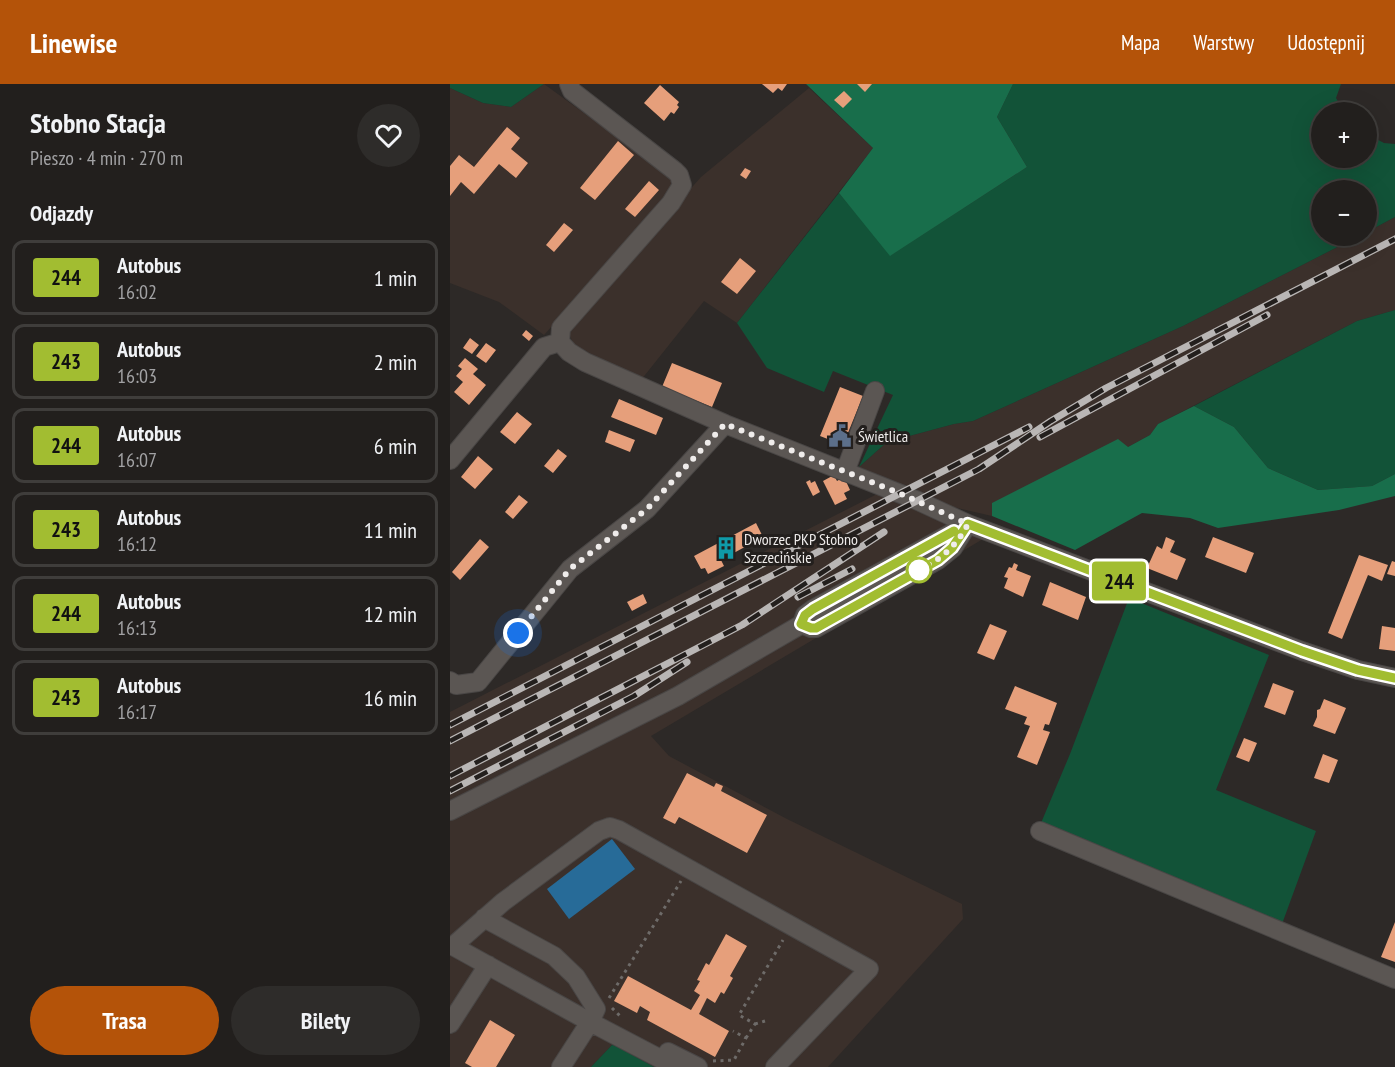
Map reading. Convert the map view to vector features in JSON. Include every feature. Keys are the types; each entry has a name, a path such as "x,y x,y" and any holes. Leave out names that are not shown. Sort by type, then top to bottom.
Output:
{"street":[{"path":"569,84 572,91 675,171 682,185 671,203 561,328 560,342 568,352 585,362 725,424 845,471 968,524 1302,651 1358,670 1395,678"},
{"path":"450,460 544,346 560,342"},
{"path":"845,471 875,392"},
{"path":"450,681 456,685 478,682 570,569 647,509 725,424"},
{"path":"450,811 678,696 801,624 805,615 813,609 968,524"},
{"path":"698,1067 635,1033 452,946 484,918 599,831 610,827 869,969 775,1067"},
{"path":"1040,831 1395,979"},
{"path":"484,918 554,956 576,977 593,1015 676,1067"},
{"path":"450,1024 488,965"},
{"path":"561,1067 593,1015"}],"path":[{"path":"593,1015 607,1002 688,869"},
{"path":"755,1024 739,1015 791,926"},
{"path":"746,1038 755,1024 765,1021"}],"shaded area":[{"path":"544,84 672,177 672,193 544,335 499,302 450,283 450,88 483,103 511,107"},
{"path":"809,88 873,148 737,323 704,301 641,380 574,345 567,329 701,177"},
{"path":"1395,217 1395,310 1357,321 1158,424 1150,435 1128,447 993,503 992,516 953,507 859,467 887,442 973,421 1183,326 1339,246 1377,246 1377,227"},
{"path":"881,492 988,536 651,736 669,756 787,819 962,904 963,919 828,1067 658,1067 612,1045 591,1067 450,1067 450,712"}],"green space":[{"path":"450,84 544,84 511,107 483,103 450,88"},
{"path":"806,84 1013,84 997,117 1027,167 890,256 839,193 873,148"},
{"path":"1013,84 1341,84 1336,98 1338,102 1311,102 1311,168 1377,168 1377,139 1384,143 1395,144 1395,217 1377,227 1377,180 1311,180 1311,246 1339,246 1183,326 973,421 887,442 859,467 893,395 833,371 824,392 767,368 737,323 839,193 891,255 1027,167 997,117"},
{"path":"1395,310 1395,474 1372,486 1318,490 1268,468 1234,427 1194,406 1357,321"},
{"path":"1194,406 1234,427 1268,468 1318,490 1372,486 1395,474 1395,496 1339,510 1218,528 1190,518 1142,513 1075,550 992,516 992,503 1118,439 1128,447 1150,435 1158,424"},
{"path":"1129,598 1269,655 1216,790 1316,831 1282,924 1041,823 1070,754"},
{"path":"612,1045 616,1046 654,1067 591,1067"}],"water":[{"path":"612,839 635,869 569,919 547,889"}],"building":[{"path":"762,84 787,84 782,91 778,88 773,93"},
{"path":"857,84 872,84 865,92"},
{"path":"660,85 679,102 677,105 679,107 674,114 671,112 664,121 644,103"},
{"path":"844,91 852,99 843,108 834,100"},
{"path":"507,127 520,138 511,149 528,163 516,178 499,164 474,194 461,182 450,196 450,166 459,155 474,167"},
{"path":"618,141 634,155 595,200 580,188"},
{"path":"745,168 751,171 746,179 740,175"},
{"path":"649,181 659,190 635,217 625,209"},
{"path":"564,223 573,230 554,252 546,245"},
{"path":"740,258 756,271 737,294 721,282"},
{"path":"526,330 533,336 529,341 522,335"},
{"path":"470,338 479,345 472,354 463,348"},
{"path":"486,343 496,350 486,363 476,356"},
{"path":"465,358 478,369 473,374 486,385 469,405 454,392 463,382 456,376 462,369 458,366"},
{"path":"672,363 722,383 712,407 662,387"},
{"path":"840,387 863,396 843,445 820,436"},
{"path":"619,399 663,418 656,435 611,417"},
{"path":"517,412 532,424 515,444 500,432"},
{"path":"609,430 635,440 630,452 605,442"},
{"path":"558,449 567,456 553,473 544,466"},
{"path":"478,456 493,469 475,489 461,477"},
{"path":"834,475 837,481 844,477 850,490 844,493 847,499 835,505 823,481"},
{"path":"810,480 811,483 815,481 820,492 813,496 806,482"},
{"path":"519,495 528,502 513,519 505,512"},
{"name":"Dworzec PKP Stobno Szczecińskie","path":"756,523 763,537 721,560 724,566 708,574 705,568 701,569 694,556"},
{"path":"1166,537 1175,541 1170,552 1186,559 1177,580 1147,568 1157,546 1162,549"},
{"path":"1213,537 1254,553 1246,573 1205,557"},
{"path":"480,539 489,547 460,580 452,572"},
{"path":"1359,555 1388,565 1382,581 1368,575 1342,639 1328,633"},
{"path":"1392,561 1395,562 1395,576 1387,574"},
{"path":"1014,563 1018,565 1016,570 1031,576 1023,597 1004,588 1008,578 1004,577"},
{"path":"1050,582 1086,597 1078,620 1042,605"},
{"path":"643,594 647,603 632,611 627,602"},
{"path":"990,624 1007,631 994,660 977,653"},
{"path":"1382,626 1395,628 1395,651 1379,649"},
{"path":"1273,683 1294,691 1285,715 1264,707"},
{"path":"1015,686 1057,703 1049,725 1045,724 1043,730 1050,732 1037,765 1017,757 1030,726 1024,724 1027,717 1005,709"},
{"path":"1324,699 1346,708 1335,734 1313,726 1317,710 1320,709"},
{"path":"1244,738 1257,743 1249,762 1236,757"},
{"path":"1323,754 1338,760 1329,783 1314,778"},
{"path":"687,773 714,787 716,783 723,786 721,791 767,815 747,853 679,817 675,824 663,818"},
{"path":"1395,922 1395,962 1381,957"},
{"path":"726,934 747,946 730,976 733,978 724,994 721,992 715,1003 707,998 699,1014 729,1031 715,1057 647,1020 650,1012 640,1006 637,1013 614,1001 628,976 691,1010 700,995 694,991 700,981 697,980 706,963 709,965"},
{"path":"490,1020 515,1035 496,1067 472,1067 465,1063"}],"railway":[{"path":"450,741 979,469 1106,388 1395,239"},
{"path":"1040,437 1267,315"},
{"path":"450,725 1029,427"},
{"path":"450,776 742,625 884,532"},
{"path":"798,597 852,569"},
{"path":"450,791 634,696 687,662"}],"bus line":[{"name":"244","path":"954,531 813,609 805,615 801,624 816,628 938,560 952,548 968,524 1302,651 1358,670 1395,678"}],"place":[{"name":"Świetlica","path":"840,436"},
{"name":"Dworzec PKP Stobno Szczecińskie","path":"726,548"}],"route":[{"path":"518,633 570,569 647,509 725,424 899,493 968,524 960,538 945,555 919,570"}]}
